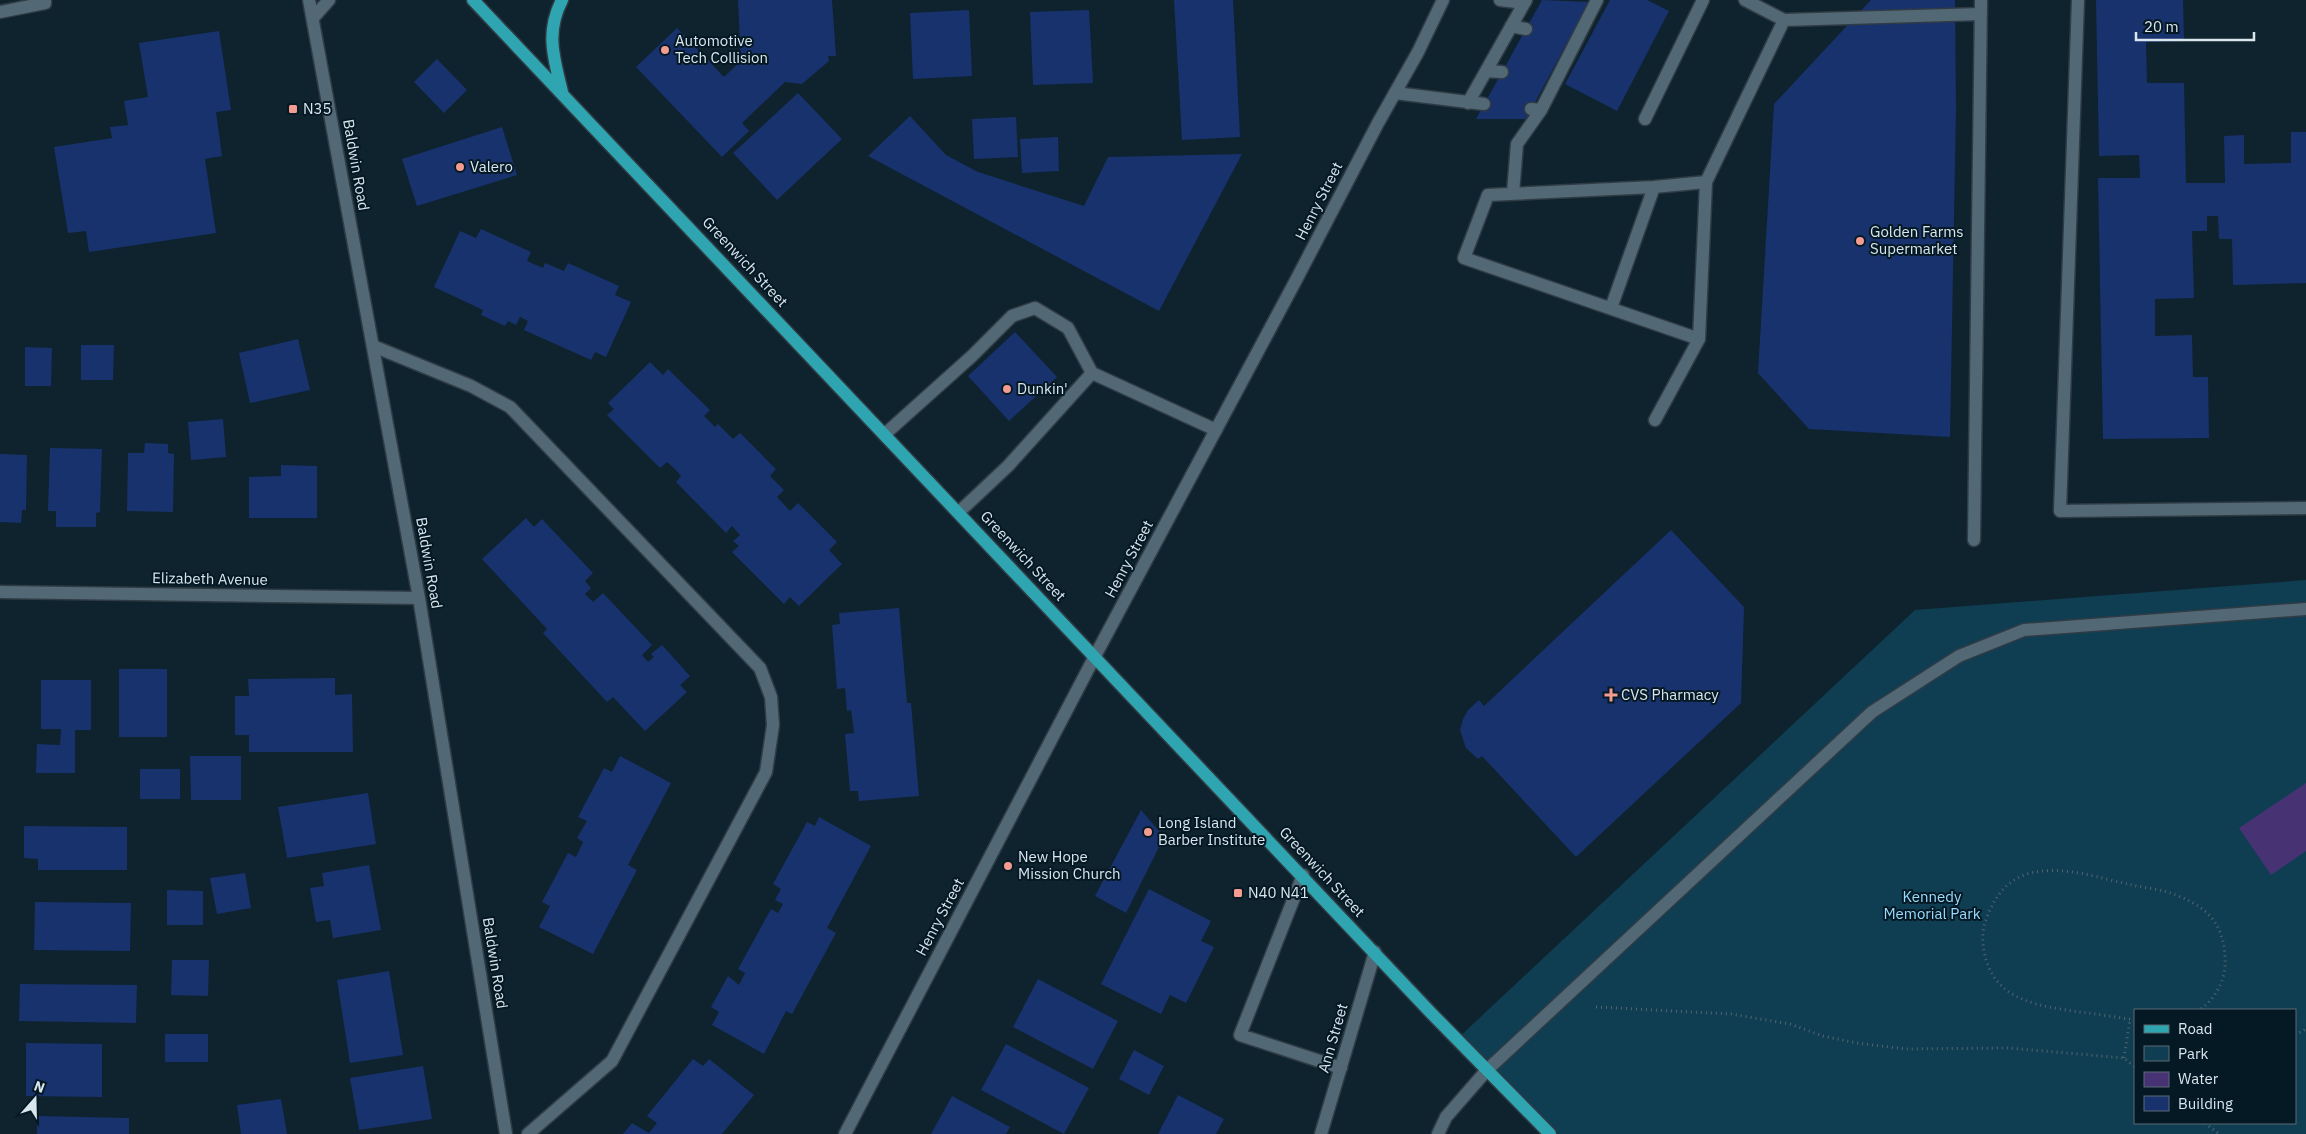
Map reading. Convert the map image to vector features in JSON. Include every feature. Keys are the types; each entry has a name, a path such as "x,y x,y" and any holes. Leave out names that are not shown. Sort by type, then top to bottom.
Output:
{"main road":[{"path":"0,12 45,3 45,0"},
{"name":"Baldwin Road","path":"309,0 419,598 506,1134"},
{"path":"313,18 329,0"},
{"name":"Greenwich Street","path":"474,0 1375,952 1550,1134"},
{"path":"562,0 551,28 552,51 563,94"},
{"name":"Henry Street","path":"846,1134 1095,656 1418,52 1443,0"},
{"path":"1468,103 1525,1 1500,0"},
{"path":"1513,193 1517,144 1574,38 1597,0"},
{"path":"1645,119 1703,0"},
{"path":"1745,0 1784,20 1981,14"},
{"path":"1974,540 1981,0"},
{"path":"2078,0 2060,511 2306,508"},
{"path":"1655,420 1698,339 1706,182 1784,20"},
{"path":"1511,26 1526,29"},
{"path":"1486,71 1502,72"},
{"path":"1395,93 1484,104"},
{"path":"1698,339 1464,258 1488,195 1654,187 1706,182"},
{"path":"1611,308 1654,187"},
{"path":"885,434 972,356 1012,316 1035,308 1068,328 1092,373 1216,430"},
{"path":"373,346 471,386 510,407 760,668 771,696 773,725 766,772 612,1061 528,1134"},
{"path":"959,512 1008,466 1092,373"},
{"name":"Elizabeth Avenue","path":"0,592 419,598"},
{"path":"1438,1134 1446,1117 1487,1070 1872,712 1959,656 2024,630 2306,609"},
{"path":"1302,875 1240,1035 1341,1068"},
{"name":"Ann Street","path":"1321,1134 1375,952"}],"path":[{"path":"2134,1020 2035,1005 2016,997 2000,984 1989,968 1983,948 1983,928 1990,906 2004,888 2023,876 2044,870 2067,872 2172,893 2194,903 2210,915 2217,927 2226,952 2225,972 2218,991 2200,1009"},
{"path":"1555,1006 1659,1009 1731,1014 1790,1024 1823,1036 1857,1043 1905,1049 2009,1048 2124,1058 2134,1065"},
{"path":"2124,1058 2130,1019"},
{"path":"2206,1124 2219,1134"}],"green space":[{"name":"Kennedy Memorial Park","path":"2306,580 2306,1134 1550,1134 1457,1039 1915,610"}],"water":[{"path":"2306,783 2306,851 2271,875 2239,828"}],"building":[{"path":"738,0 832,0 836,56 828,56 829,61 802,84 785,82 742,123 749,131 722,157 636,67 677,28 724,77 741,61"},
{"path":"1174,0 1233,0 1240,137 1182,140"},
{"path":"1542,0 1589,2 1526,119 1476,119"},
{"path":"1610,0 1647,0 1669,11 1617,111 1565,84"},
{"name":"Golden Farms Supermarket","path":"1871,0 1955,0 1956,108 1950,437 1809,429 1758,373 1774,104"},
{"path":"2096,0 2183,0 2184,41 2146,42 2147,83 2184,83 2186,183 2225,183 2224,136 2244,135 2244,164 2291,163 2291,132 2306,132 2306,283 2233,285 2232,239 2219,239 2218,216 2207,216 2207,231 2192,231 2194,298 2155,299 2155,336 2192,335 2193,377 2208,377 2209,438 2103,439 2098,178 2140,178 2139,155 2099,156"},
{"path":"969,10 972,76 913,79 910,13"},
{"path":"1089,10 1093,83 1033,85 1030,12"},
{"path":"219,31 231,110 216,112 222,156 205,159 216,233 89,252 86,231 68,233 54,147 112,138 110,127 128,125 124,101 148,97 139,43"},
{"path":"437,59 467,90 444,113 414,82"},
{"path":"798,93 842,139 777,200 733,153"},
{"path":"910,116 946,155 978,172 1084,206 1108,157 1242,154 1159,311 868,156"},
{"path":"1016,117 1018,157 974,159 972,119"},
{"name":"Valero","path":"502,127 517,175 417,206 402,159"},
{"path":"1058,137 1059,171 1022,173 1020,139"},
{"path":"481,229 531,252 527,261 543,268 545,263 564,271 568,263 619,286 615,295 631,302 606,357 595,352 591,360 524,330 528,321 520,317 516,325 508,321 505,326 481,315 483,310 434,287 460,231 476,238"},
{"path":"1015,332 1057,377 1009,421 968,376"},
{"path":"298,339 310,390 250,403 239,353"},
{"path":"81,345 114,345 113,380 81,380"},
{"path":"25,347 52,348 51,386 25,386"},
{"path":"650,362 663,375 668,369 710,410 704,416 715,427 718,424 733,439 740,433 776,469 770,476 784,490 777,497 790,511 798,503 837,542 829,550 842,564 799,606 790,597 784,604 732,552 739,546 733,541 740,535 732,526 726,533 676,482 681,476 675,469 667,462 660,468 607,415 614,409 608,403"},
{"path":"223,419 226,457 191,460 188,422"},
{"path":"145,443 168,444 168,453 174,454 173,512 127,511 128,453 144,453"},
{"path":"50,448 102,449 100,512 96,513 96,527 56,527 56,511 48,511"},
{"path":"0,454 27,455 26,510 22,510 21,523 0,522"},
{"path":"281,465 317,466 317,518 249,518 249,477 281,476"},
{"path":"526,518 534,527 542,519 593,573 585,581 591,588 585,594 593,602 603,593 652,645 642,655 648,662 654,657 651,654 662,645 690,676 680,685 687,692 645,731 613,697 607,702 543,633 547,629 482,559"},
{"path":"1671,530 1744,607 1741,703 1576,857 1482,756 1478,759 1466,748 1460,730 1463,719 1468,710 1479,700 1484,706"},
{"path":"899,608 907,703 911,703 919,796 859,801 858,791 850,791 845,734 854,733 851,710 847,711 845,688 837,689 832,625 840,624 839,613"},
{"path":"119,669 167,669 167,737 119,737"},
{"path":"335,678 335,695 352,694 353,752 249,752 249,735 235,735 235,696 249,696 248,679"},
{"path":"41,680 91,680 91,730 75,730 75,773 36,773 37,744 60,745 61,729 41,729"},
{"path":"190,756 241,756 241,800 191,800"},
{"path":"620,756 671,783 628,865 637,870 593,954 539,927 550,906 542,902 568,853 576,857 583,842 577,838 587,821 578,817 604,768 612,772"},
{"path":"140,769 180,769 180,799 140,799"},
{"path":"368,793 376,844 287,858 278,807"},
{"path":"1141,810 1164,837 1126,913 1095,896"},
{"path":"819,817 871,846 827,928 836,933 792,1014 786,1011 764,1054 712,1025 719,1012 711,1007 728,976 739,985 745,973 738,969 771,909 778,913 783,904 775,900 781,889 773,884 807,822 815,826"},
{"path":"24,826 127,827 127,870 38,870 38,859 24,858"},
{"path":"369,865 381,930 333,938 330,920 316,922 310,888 324,886 322,873"},
{"path":"245,873 251,908 217,914 210,878"},
{"path":"1149,889 1211,921 1201,941 1214,947 1186,1003 1170,995 1161,1014 1101,984"},
{"path":"167,890 203,891 203,925 167,925"},
{"path":"35,902 131,903 130,951 34,950"},
{"path":"172,960 209,960 208,996 171,995"},
{"path":"389,971 403,1055 350,1063 337,980"},
{"path":"1038,979 1118,1021 1093,1069 1013,1027"},
{"path":"20,984 137,985 136,1023 19,1021"},
{"path":"165,1034 208,1034 208,1062 165,1062"},
{"path":"26,1043 102,1044 102,1097 26,1096"},
{"path":"1006,1044 1089,1088 1064,1134 981,1090"},
{"path":"1134,1050 1164,1066 1149,1095 1119,1079"},
{"path":"693,1059 703,1066 709,1059 754,1095 722,1134 623,1134 632,1123 649,1133 657,1123 647,1116"},
{"path":"423,1066 432,1119 359,1130 350,1078"},
{"path":"1178,1095 1224,1119 1216,1134 1158,1134"},
{"path":"952,1096 1010,1127 1006,1134 931,1134"},
{"path":"281,1099 287,1134 241,1134 237,1105"},
{"path":"37,1116 129,1118 129,1134 37,1134"}],"place":[{"name":"Automotive Tech Collision","path":"665,50"},
{"name":"N35","path":"293,109"},
{"name":"Valero","path":"460,167"},
{"name":"Golden Farms Supermarket","path":"1860,241"},
{"name":"Dunkin'","path":"1007,389"},
{"name":"CVS Pharmacy","path":"1611,695"},
{"name":"Long Island Barber Institute","path":"1148,832"},
{"name":"New Hope Mission Church","path":"1008,866"},
{"name":"N40 N41","path":"1238,893"}]}
